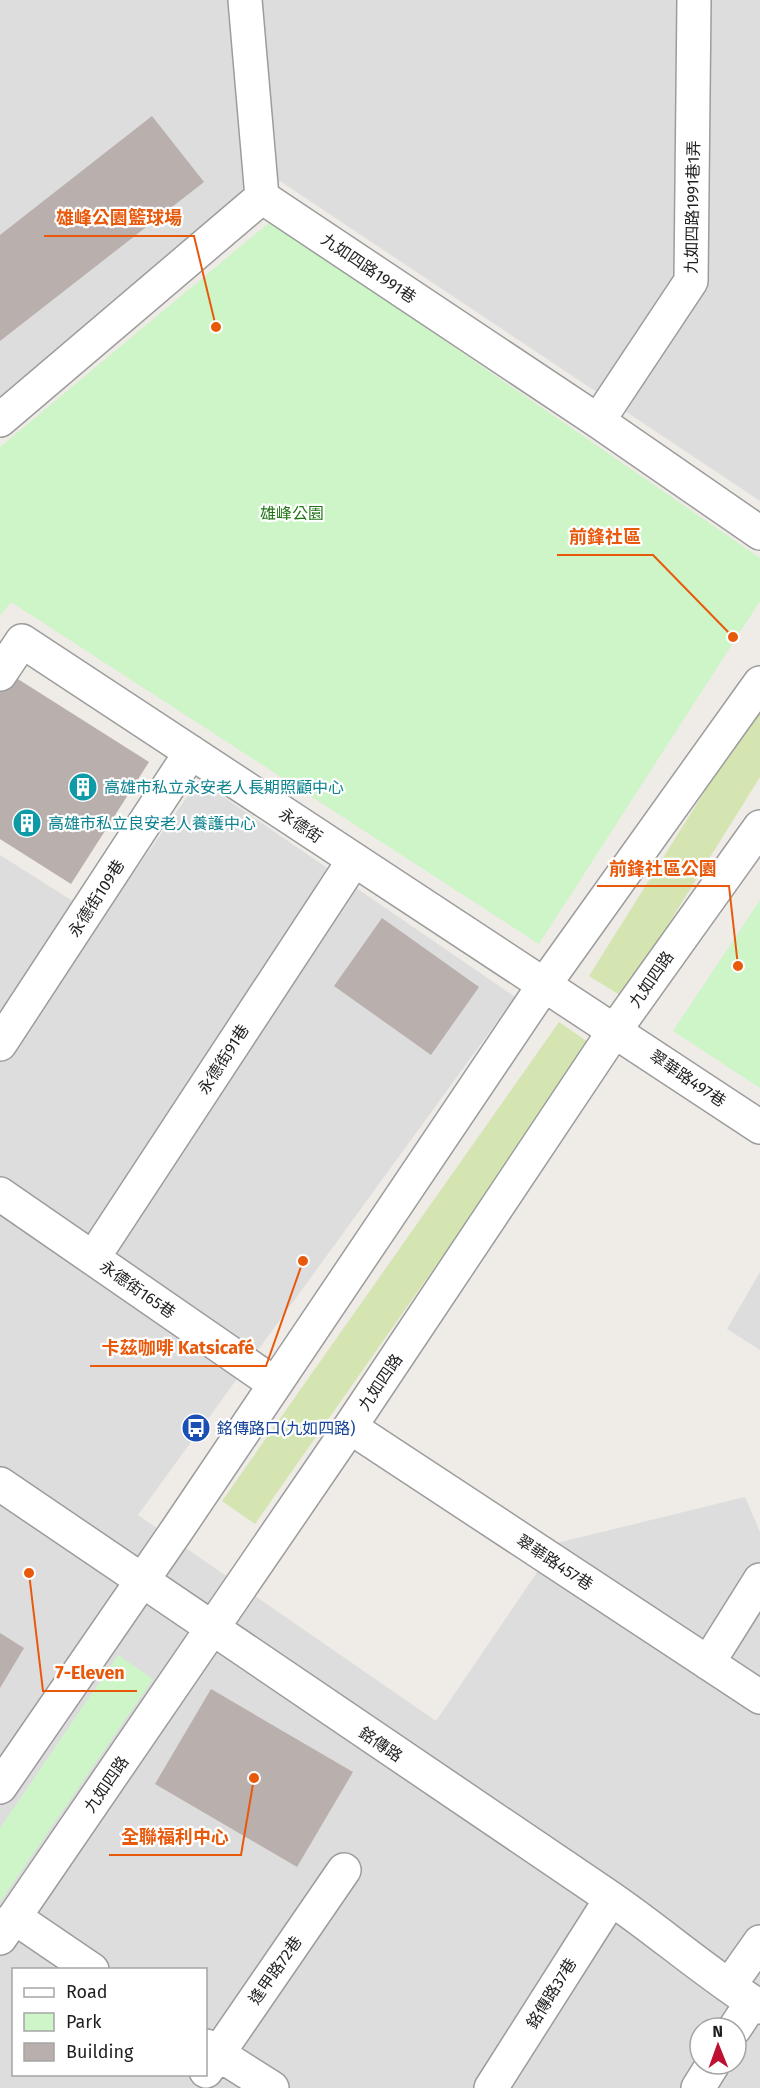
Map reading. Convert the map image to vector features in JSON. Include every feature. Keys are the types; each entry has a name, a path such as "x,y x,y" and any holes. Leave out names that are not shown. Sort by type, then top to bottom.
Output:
{"street":[{"path":"0,420 262,197 245,0"},
{"name":"九如四路1991巷1弄","path":"598,421 691,281 694,0"},
{"name":"九如四路1991巷","path":"262,197 598,421 760,533"},
{"name":"永德街","path":"0,674 22,641 615,1030"},
{"path":"0,1787 544,985 760,683"},
{"name":"永德街109巷","path":"0,1044 191,752"},
{"name":"九如四路","path":"7,1927 350,1427 615,1030 760,827"},
{"name":"永德街91巷","path":"93,1258 354,860"},
{"name":"翠華路497巷","path":"615,1030 760,1126"},
{"name":"永德街165巷","path":"4,1205 93,1258 275,1384"},
{"name":"翠華路457巷","path":"350,1427 760,1697"},
{"name":"銘傳路","path":"0,1484 611,1899 744,2006"},
{"path":"708,1664 760,1580"},
{"name":"逢甲路72巷","path":"208,2062 344,1870"},
{"name":"銘傳路37巷","path":"491,2088 611,1899"},
{"path":"7,1927 88,1968"},
{"path":"744,2006 760,1942"},
{"path":"208,2062 272,2088"}],"shaded area":[{"path":"0,0 760,0 760,501 280,181 0,411"},
{"path":"199,780 515,997 138,1515 436,1721 557,1543 745,1497 760,1532 760,2088 0,2088 0,855 101,919"},
{"path":"760,1272 760,1350 727,1329"}],"green space":[{"name":"雄峰公園","path":"271,221 760,558 760,601 539,944 11,602 0,616 0,447"},
{"path":"760,703 760,777 623,997 589,976"},
{"path":"760,900 760,1088 673,1031"},
{"path":"559,1022 591,1044 255,1524 222,1501"},
{"path":"118,1655 153,1679 0,1902 0,1828"}],"building":[{"path":"152,116 204,182 0,341 0,235"},
{"name":"高雄市私立永安老人長期照顧中心","path":"10,674 149,762 71,884 0,839 0,689"},
{"path":"382,918 479,987 431,1055 334,986"},
{"path":"0,1633 24,1648 0,1688"},
{"path":"211,1689 353,1772 297,1867 155,1784"}],"place":[{"name":"雄峰公園籃球場","path":"216,327"},
{"name":"前鋒社區","path":"733,637"},
{"name":"高雄市私立永安老人長期照顧中心","path":"83,787"},
{"name":"高雄市私立良安老人養護中心","path":"27,823"},
{"name":"前鋒社區公園","path":"738,966"},
{"name":"卡茲咖啡 Katsicafé","path":"303,1261"},
{"name":"銘傳路口(九如四路)","path":"196,1428"},
{"name":"7-Eleven","path":"29,1573"},
{"name":"全聯福利中心","path":"254,1778"}]}
